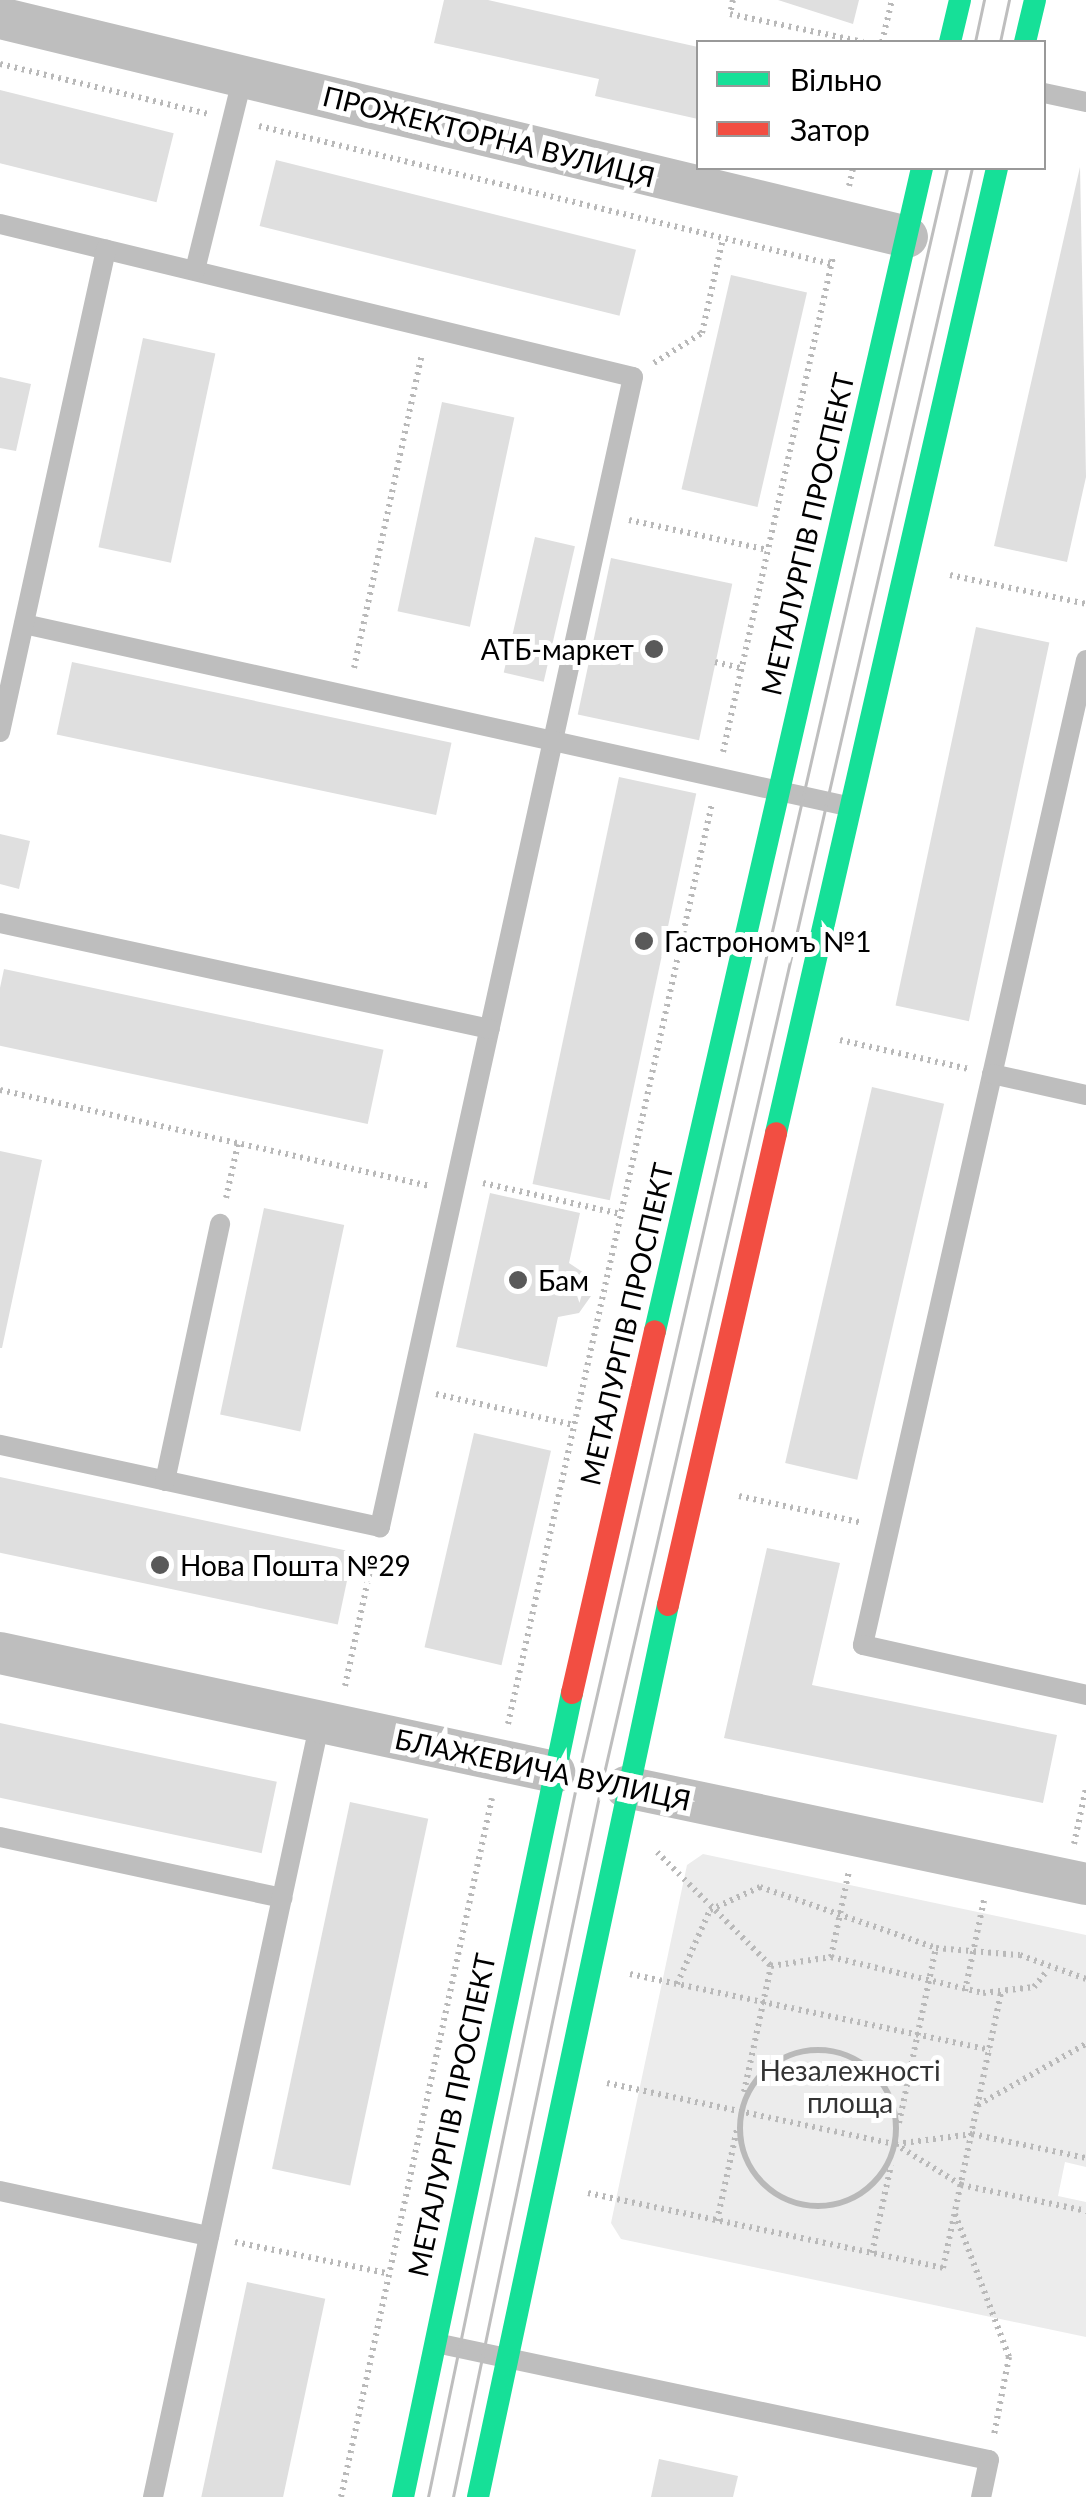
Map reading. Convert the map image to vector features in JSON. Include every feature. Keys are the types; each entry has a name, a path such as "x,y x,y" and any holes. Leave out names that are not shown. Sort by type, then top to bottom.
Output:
{"main road":[{"path":"950,40 960,0"},
{"path":"1025,40 1035,0"},
{"name":"МЕТАЛУРГІВ ПРОСПЕКТ","path":"403,2497 434,2342 566,1774 779,790 919,240 922,170"},
{"path":"478,2497 614,1784 851,806 998,170"},
{"path":"954,248 978,254"}],"street":[{"name":"ПРОЖЕКТОРНА ВУЛИЦЯ","path":"0,18 919,240"},
{"name":"БЛАЖЕВИЧА ВУЛИЦЯ","path":"0,1653 332,1705 566,1774"},
{"name":"БЛАЖЕВИЧА ВУЛИЦЯ","path":"614,1784 1080,1864"}],"lane":[{"path":"195,270 243,76"},
{"path":"1046,93 1086,102"},
{"path":"0,224 633,377 380,1526 0,1445"},
{"path":"0,732 106,249"},
{"path":"24,624 851,806"},
{"path":"1086,660 863,1645 1086,1694"},
{"path":"0,923 490,1029"},
{"path":"992,1074 1086,1095"},
{"path":"165,1480 220,1224"},
{"path":"153,2497 282,1898 332,1705"},
{"path":"0,1838 282,1898"},
{"path":"0,2191 210,2236"},
{"path":"434,2342 989,2460 981,2497"}],"path":[{"path":"733,0 730,14 853,40"},
{"path":"882,40 892,0"},
{"path":"0,64 831,264"},
{"path":"508,1725 853,170"},
{"path":"633,377 702,332 723,238"},
{"path":"348,696 428,327"},
{"path":"603,515 768,550"},
{"path":"944,573 1086,604"},
{"path":"714,662 742,668"},
{"path":"838,1040 992,1074"},
{"path":"0,1090 238,1144 621,1214"},
{"path":"220,1224 238,1144"},
{"path":"591,1296 602,1298"},
{"path":"410,1388 574,1424"},
{"path":"735,1496 889,1528"},
{"path":"332,1705 380,1526"},
{"path":"1080,1864 1086,1788"},
{"path":"341,2497 492,1795"},
{"path":"655,1849 710,1910 772,1966"},
{"path":"831,1957 849,1871"},
{"path":"677,1984 710,1910 738,1892 772,1887 839,1917 936,1948 972,1956 1020,1955 1047,1970 1086,1979"},
{"path":"965,1990 984,1900"},
{"path":"872,2253 936,1948"},
{"path":"772,1966 831,1957 930,1978 965,1990 1002,1993 1034,1987 1047,1970"},
{"path":"718,2220 772,1966"},
{"path":"629,1974 990,2050"},
{"path":"582,2192 943,2268 1002,1993"},
{"path":"978,2106 1086,2044"},
{"path":"834,2051 884,2085 895,2144 861,2194 802,2204 752,2171 740,2111 775,2062 834,2051"},
{"path":"606,2082 895,2144 961,2184 1086,2211"},
{"path":"895,2144 972,2134 1086,2158"},
{"path":"955,2212 1010,2358 989,2460"},
{"path":"210,2236 386,2274"}],"green space":[{"name":"Незалежності площа","path":"703,1854 1086,1935 1086,2167 1065,2162 1058,2196 1086,2202 1086,2337 621,2239 611,2223 687,1865"}],"building":[{"path":"444,0 488,0 696,47 696,119 595,96 599,79 434,43"},
{"path":"778,0 859,0 853,24"},
{"path":"0,90 174,133 157,202 0,163"},
{"path":"276,160 636,250 620,316 260,226"},
{"path":"1080,167 1086,477 1067,562 994,546"},
{"path":"731,275 807,293 758,507 682,489"},
{"path":"143,338 215,353 171,563 99,547"},
{"path":"0,377 31,384 16,451 0,448"},
{"path":"442,402 514,417 470,627 398,611"},
{"path":"535,537 575,546 544,682 504,672"},
{"path":"611,558 732,584 699,740 578,715"},
{"path":"976,627 1049,643 969,1021 896,1006"},
{"path":"72,662 452,743 436,815 57,734"},
{"path":"619,777 696,793 610,1200 533,1184"},
{"path":"0,834 30,841 19,889 0,884"},
{"path":"4,969 384,1050 368,1124 0,1046 0,988"},
{"path":"872,1087 944,1104 857,1480 785,1463"},
{"path":"0,1151 42,1160 2,1348 0,1348"},
{"path":"490,1193 580,1213 569,1263 587,1275 591,1296 579,1313 558,1317 547,1367 456,1347"},
{"path":"264,1208 344,1225 300,1431 220,1414"},
{"path":"474,1433 551,1451 501,1665 425,1647"},
{"path":"0,1477 353,1552 338,1624 0,1553"},
{"path":"767,1548 840,1563 812,1685 1057,1735 1043,1803 724,1738"},
{"path":"0,1723 277,1782 262,1853 0,1798"},
{"path":"350,1802 428,1819 350,2185 272,2169"},
{"path":"247,2282 325,2299 283,2497 201,2497"},
{"path":"659,2459 738,2476 733,2497 651,2497"}],"tram line":[{"path":"975,40 984,0"},
{"path":"1000,40 1009,0"},
{"path":"428,2497 578,1777 947,170"},
{"path":"453,2497 602,1782 972,170"}],"traffic: fast":[{"path":"950,40 960,0"},
{"path":"1025,40 1035,0"},
{"path":"655,1331 922,170"},
{"path":"776,1133 997,170"},
{"path":"478,2497 668,1605"},
{"path":"403,2497 572,1693"}],"traffic: jam":[{"path":"668,1605 776,1133"},
{"path":"572,1693 655,1331"}],"place":[{"name":"АТБ-маркет","path":"654,649"},
{"name":"Гастрономъ №1","path":"644,941"},
{"name":"Бам","path":"518,1280"},
{"name":"Нова Пошта №29","path":"160,1565"}]}
